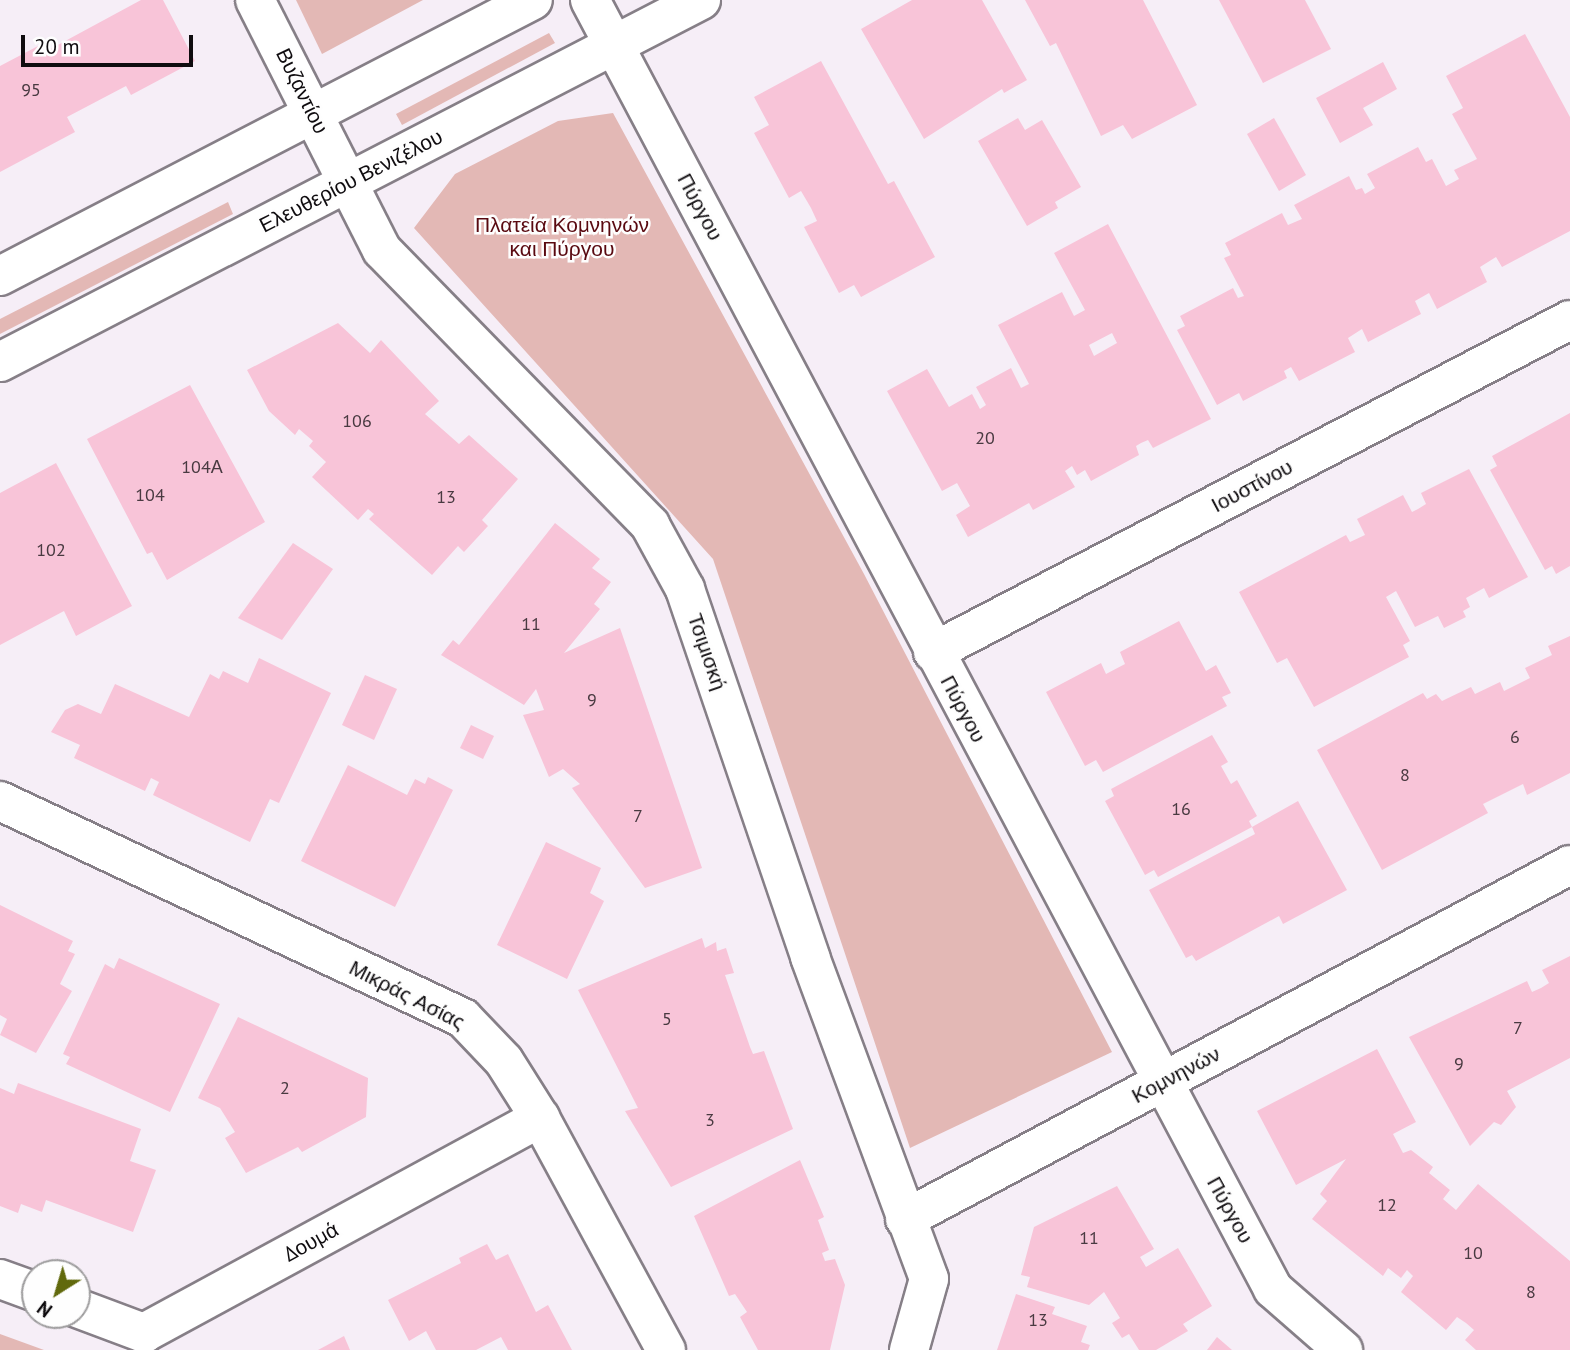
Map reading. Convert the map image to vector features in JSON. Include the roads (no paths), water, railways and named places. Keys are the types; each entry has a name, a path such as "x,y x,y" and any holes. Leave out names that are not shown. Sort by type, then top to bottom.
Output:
{"street":[{"name":"Βυζαντίου","path":"256,0 314,113 345,184"},
{"path":"0,276 533,0"},
{"path":"590,0 614,45"},
{"name":"Ελευθερίου Βενιζέλου","path":"0,362 701,0"},
{"name":"Πύργου","path":"614,45 1160,1083 1273,1289 1343,1350"},
{"name":"Τσιμισκή","path":"345,184 382,250 650,525 685,589 905,1219"},
{"name":"Ιουστίνου","path":"933,652 1570,320"},
{"name":"Μικράς Ασίας","path":"0,801 463,1018 504,1061 540,1118 666,1350"},
{"name":"Κομνηνών","path":"905,1219 1570,865"},
{"name":"Δουμά","path":"91,1313 144,1333 540,1118"},
{"path":"905,1219 929,1279 909,1350"},
{"path":"0,1279 21,1287"}],"park label":[{"name":"Πλατεία Κομνηνών και Πύργου","path":"562,237"}]}
